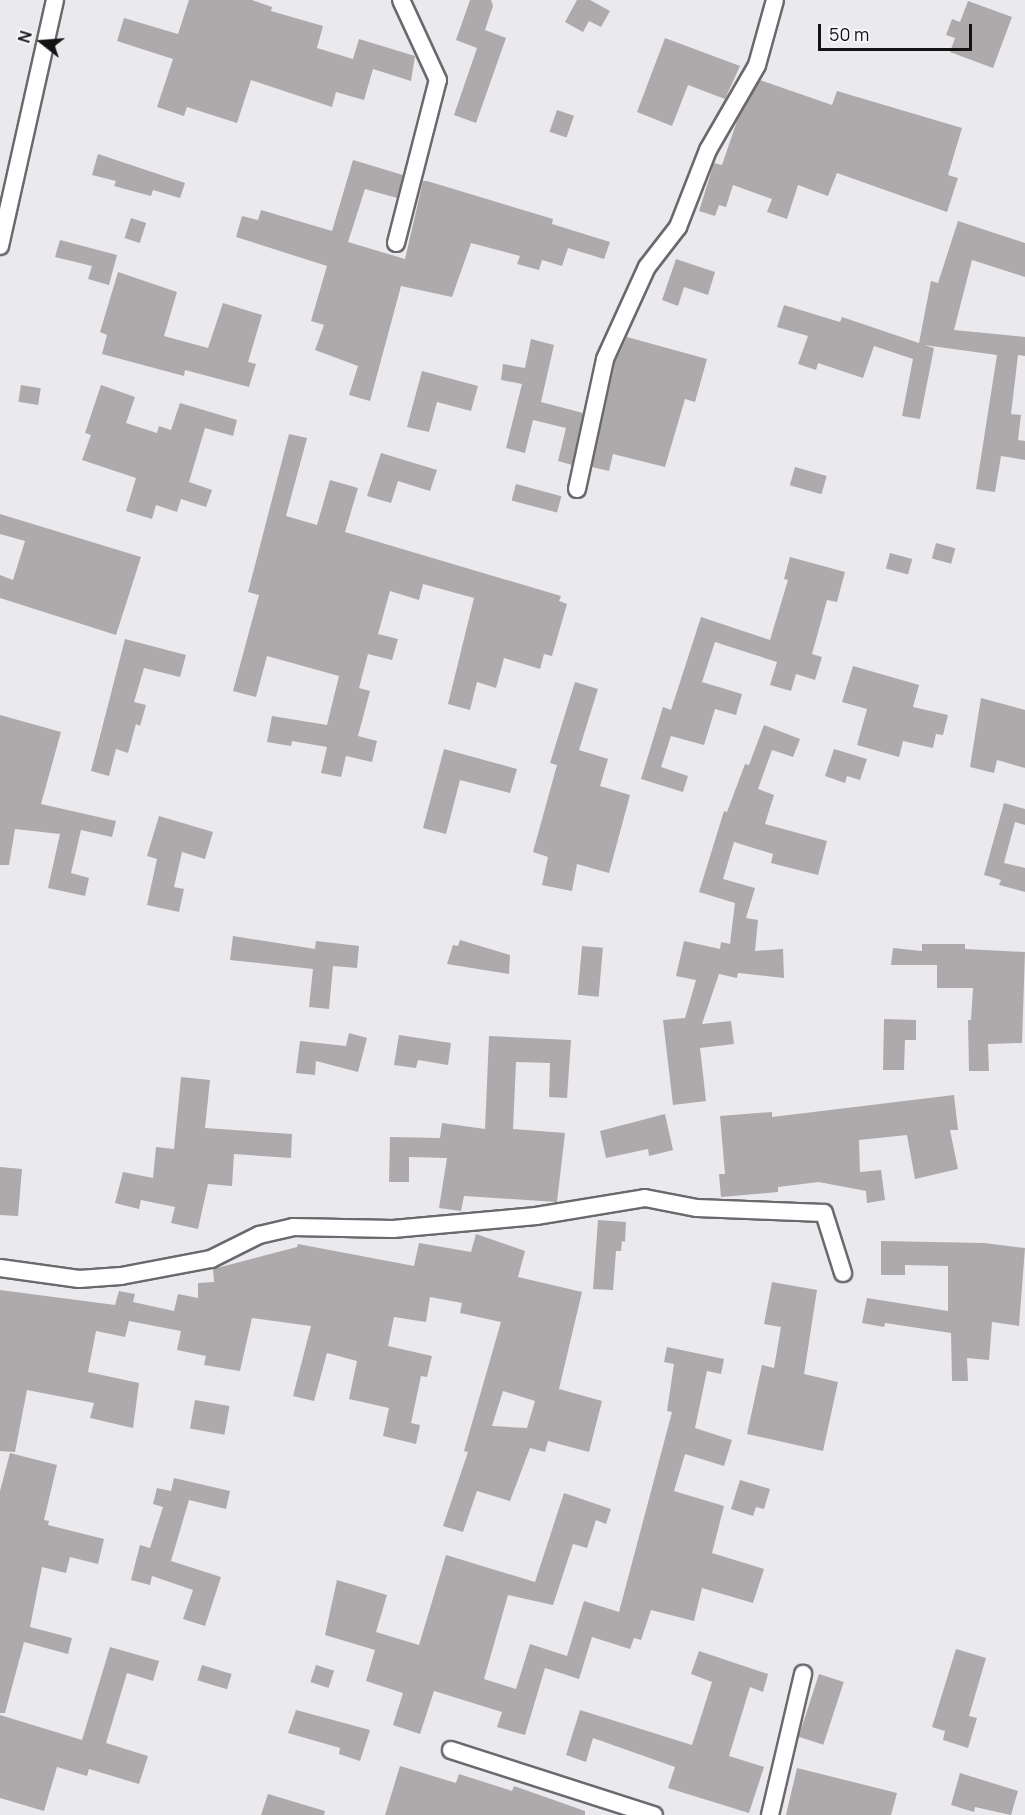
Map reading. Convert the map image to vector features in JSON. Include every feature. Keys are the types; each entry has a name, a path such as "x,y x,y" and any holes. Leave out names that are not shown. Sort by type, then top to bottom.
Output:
{"street":[{"path":"0,246 55,0"},
{"path":"396,243 438,80 401,0"},
{"path":"577,489 604,359 647,267 678,227 708,150 757,65 775,0"},
{"path":"0,1268 79,1279 121,1276 211,1259 260,1235 293,1227 393,1229 536,1216 645,1197 697,1208 825,1213 843,1273"},
{"path":"770,1815 803,1674"},
{"path":"451,1750 654,1815"}],"building":[{"path":"189,0 252,0 272,7 271,11 323,26 317,48 353,59 359,39 415,56 411,81 373,69 364,100 336,92 332,107 251,80 237,123 187,107 184,116 157,107 173,59 117,41 124,18 178,34"},
{"path":"470,0 491,0 493,6 485,30 506,38 476,123 454,115 477,48 456,40"},
{"path":"577,0 590,0 610,11 601,27 589,21 583,32 565,22"},
{"path":"968,1 1012,17 993,68 950,52 955,38 946,35 952,19 960,22"},
{"path":"665,38 740,66 725,99 688,85 672,126 637,112"},
{"path":"760,80 832,105 837,91 962,128 948,175 958,178 947,212 837,173 828,196 798,185 787,219 767,212 772,199 733,185 726,207 719,205 715,216 699,211 714,163 722,165 737,121"},
{"path":"557,110 574,116 567,138 550,132"},
{"path":"98,154 185,183 180,198 153,190 151,196 114,186 116,181 92,175"},
{"path":"353,160 403,175 397,198 365,189 348,242 405,259 423,181 427,181 553,219 552,224 610,242 604,259 568,248 562,266 542,260 539,270 517,264 520,256 471,243 452,297 401,286 370,401 349,395 358,366 315,350 324,325 311,321 327,266 236,237 242,216 258,220 261,210 332,231"},
{"path":"131,218 146,223 140,243 125,238"},
{"path":"958,221 1025,243 1025,277 972,260 954,330 1025,337 1025,356 1018,355 1011,414 1021,415 1018,440 1025,441 1025,460 1001,456 995,492 976,489 997,355 924,345 934,348 920,419 902,416 913,359 874,346 863,378 818,363 816,370 798,364 808,336 777,327 784,305 840,322 842,317 919,343 931,281 938,283"},
{"path":"60,240 117,255 109,285 88,279 92,266 55,257"},
{"path":"676,259 715,272 708,295 684,287 678,306 662,300"},
{"path":"118,272 177,292 164,336 208,348 223,303 262,315 248,362 256,364 249,387 185,370 184,376 102,354 107,335 100,332"},
{"path":"627,337 707,359 695,402 685,399 665,467 613,454 609,471 592,467 615,362"},
{"path":"531,339 554,345 541,402 583,413 572,465 558,461 566,428 533,420 525,453 506,448 522,384 501,380 503,364 525,368"},
{"path":"422,371 478,386 471,411 437,402 429,432 407,427"},
{"path":"21,385 41,388 38,405 18,402"},
{"path":"101,385 135,397 126,423 157,433 159,426 171,430 180,403 237,420 233,436 205,428 189,482 212,490 206,507 181,499 177,512 156,505 152,519 126,511 136,478 82,460 91,435 85,433"},
{"path":"289,434 307,438 286,516 317,525 330,480 358,488 345,532 561,596 559,601 567,604 552,656 544,654 540,669 504,658 496,688 477,682 470,710 448,704 474,598 423,584 419,600 390,591 378,634 398,639 392,660 368,654 359,688 370,691 358,736 377,741 372,762 346,756 341,777 321,773 327,747 292,741 291,746 267,742 272,716 327,725 339,676 267,656 256,697 233,691 259,595 248,592"},
{"path":"381,453 437,470 430,491 398,481 391,503 367,496"},
{"path":"795,467 827,476 821,494 790,485"},
{"path":"516,484 561,496 557,513 512,500"},
{"path":"0,514 141,557 116,635 0,598 0,575 13,580 25,541 0,534"},
{"path":"936,543 955,548 951,564 932,558"},
{"path":"890,553 912,559 908,574 886,568"},
{"path":"790,557 845,572 837,602 827,600 812,654 822,657 815,680 796,674 791,691 770,685 777,662 715,642 702,682 742,694 736,715 715,709 704,745 671,736 661,767 688,776 683,792 641,779 663,707 671,710 701,617 770,640 788,580 784,579"},
{"path":"125,639 186,655 180,677 144,668 134,702 146,705 140,726 136,724 128,753 116,749 109,776 91,771"},
{"path":"853,666 919,685 913,707 948,715 943,735 936,734 933,748 903,741 899,757 857,745 867,709 842,702"},
{"path":"575,682 598,689 579,750 608,759 600,786 630,795 609,873 577,864 572,891 542,885 548,857 533,852 557,765 550,763"},
{"path":"981,698 1025,710 1025,768 997,760 994,773 970,767"},
{"path":"0,715 61,732 41,804 116,821 112,837 81,830 71,873 89,878 85,896 48,888 60,834 15,829 9,865 0,865"},
{"path":"764,725 800,739 793,757 772,750 758,789 774,795 765,824 827,841 818,875 771,863 773,854 734,842 723,879 755,888 746,918 758,920 755,951 783,949 784,978 738,973 737,978 719,974 702,1024 731,1021 734,1044 700,1048 706,1101 673,1105 663,1020 685,1018 696,980 676,976 684,941 720,949 721,942 730,944 735,903 699,892 724,811 727,812 745,764 749,765"},
{"path":"444,749 517,769 510,793 460,780 446,834 423,828"},
{"path":"834,749 867,759 860,780 847,776 845,783 825,776"},
{"path":"1004,803 1025,809 1025,825 1015,822 1004,863 1025,868 1025,892 999,885 1001,880 984,875"},
{"path":"159,816 213,832 205,859 182,852 174,887 184,889 179,912 147,905 157,859 147,856"},
{"path":"233,936 315,949 316,941 359,946 357,968 333,966 329,1009 309,1007 313,969 230,960"},
{"path":"460,940 510,955 509,974 447,964 453,945 458,946"},
{"path":"922,944 965,944 965,949 1025,952 1022,1043 988,1044 989,1071 969,1071 968,1020 971,1020 973,988 937,988 937,965 891,965 893,948 922,951"},
{"path":"582,946 603,948 599,997 578,995"},
{"path":"884,1019 916,1020 916,1040 905,1040 904,1070 883,1070"},
{"path":"349,1033 367,1038 358,1072 316,1061 315,1075 296,1073 300,1041 346,1046"},
{"path":"399,1035 451,1043 448,1065 418,1060 416,1068 394,1065"},
{"path":"489,1036 571,1040 567,1098 549,1097 550,1063 516,1062 513,1129 565,1133 557,1202 464,1196 461,1211 439,1208 447,1158 409,1157 409,1182 389,1182 390,1137 440,1138 442,1123 485,1129"},
{"path":"181,1077 210,1080 205,1128 292,1134 291,1158 234,1154 232,1186 208,1184 198,1229 171,1223 175,1207 141,1200 139,1209 115,1203 123,1172 153,1178 156,1147 174,1149"},
{"path":"954,1095 958,1130 950,1130 958,1169 915,1179 907,1135 859,1140 860,1172 881,1170 885,1200 867,1203 866,1191 819,1182 778,1187 778,1192 721,1197 719,1174 725,1174 720,1116 772,1112 772,1117"},
{"path":"665,1114 673,1150 649,1156 648,1149 606,1158 600,1131"},
{"path":"0,1167 22,1169 18,1216 0,1215"},
{"path":"598,1220 626,1222 625,1242 622,1241 621,1251 616,1251 613,1290 593,1289"},
{"path":"476,1234 525,1251 518,1277 582,1292 559,1389 602,1401 589,1452 548,1441 545,1452 530,1448 510,1501 477,1491 463,1532 443,1526 468,1452 464,1451 501,1322 460,1313 462,1303 430,1297 426,1322 394,1317 388,1346 432,1356 427,1377 421,1376 411,1423 420,1425 416,1444 383,1436 389,1408 349,1399 357,1361 327,1353 314,1401 293,1396 311,1326 252,1318 240,1371 204,1365 206,1356 177,1350 181,1331 129,1321 125,1337 96,1331 88,1372 139,1383 133,1428 90,1418 94,1403 27,1390 15,1452 0,1451 0,1290 115,1305 119,1291 135,1294 133,1302 174,1311 178,1294 198,1298 198,1283 214,1282 213,1269 297,1247 298,1244 414,1266 419,1243 471,1252","holes":["503,1391 535,1401 527,1428 492,1426"]},
{"path":"881,1241 984,1243 1025,1248 1019,1326 992,1322 989,1360 967,1358 968,1381 952,1381 951,1333 885,1323 884,1327 862,1323 867,1298 948,1311 948,1266 905,1265 905,1275 881,1275"},
{"path":"772,1282 817,1290 804,1374 838,1382 823,1451 747,1434 762,1365 774,1368 781,1327 764,1324"},
{"path":"667,1347 724,1359 721,1374 707,1371 695,1428 732,1440 724,1466 685,1454 674,1491 724,1506 712,1553 764,1569 753,1603 702,1588 694,1621 651,1610 641,1640 634,1638 630,1649 592,1637 579,1679 545,1668 525,1735 497,1727 502,1712 434,1691 420,1734 393,1725 403,1693 366,1681 375,1650 325,1635 337,1580 387,1595 376,1632 419,1645 446,1555 535,1582 564,1493 611,1509 606,1524 596,1520 587,1548 573,1544 553,1605 508,1595 484,1679 516,1689 530,1644 567,1656 584,1601 619,1612 672,1412 667,1411 674,1364 664,1362"},
{"path":"195,1400 229,1406 224,1435 190,1429"},
{"path":"10,1453 57,1465 44,1520 49,1521 48,1525 104,1539 98,1564 70,1557 66,1573 42,1567 30,1627 72,1638 68,1654 24,1642 5,1713 0,1713 0,1491"},
{"path":"174,1478 230,1491 226,1509 189,1500 171,1561 221,1577 205,1626 183,1619 193,1590 152,1576 150,1585 131,1580 140,1545 150,1548 163,1507 153,1504 157,1488 171,1491"},
{"path":"740,1480 770,1489 764,1509 756,1507 753,1516 731,1509"},
{"path":"110,1647 159,1661 153,1681 127,1673 106,1743 148,1756 139,1784 89,1769 87,1776 57,1767 44,1811 0,1798 0,1715 82,1740"},
{"path":"956,1649 986,1658 969,1716 977,1718 968,1748 943,1740 945,1731 932,1727"},
{"path":"699,1651 768,1674 763,1692 750,1687 729,1756 764,1767 749,1813 668,1788 675,1767 593,1738 586,1762 566,1755 580,1710 692,1745 712,1682 691,1674"},
{"path":"202,1665 232,1674 227,1689 197,1680"},
{"path":"316,1665 334,1671 329,1688 310,1682"},
{"path":"819,1674 844,1682 823,1745 799,1737"},
{"path":"296,1710 370,1730 360,1761 339,1754 340,1748 288,1733"},
{"path":"400,1766 456,1783 459,1774 512,1791 514,1786 585,1811 585,1815 385,1815"},
{"path":"797,1768 897,1793 891,1815 786,1815"},
{"path":"960,1773 1018,1791 1011,1815 975,1807 974,1812 951,1805"},
{"path":"268,1794 325,1811 324,1815 261,1815"}]}
